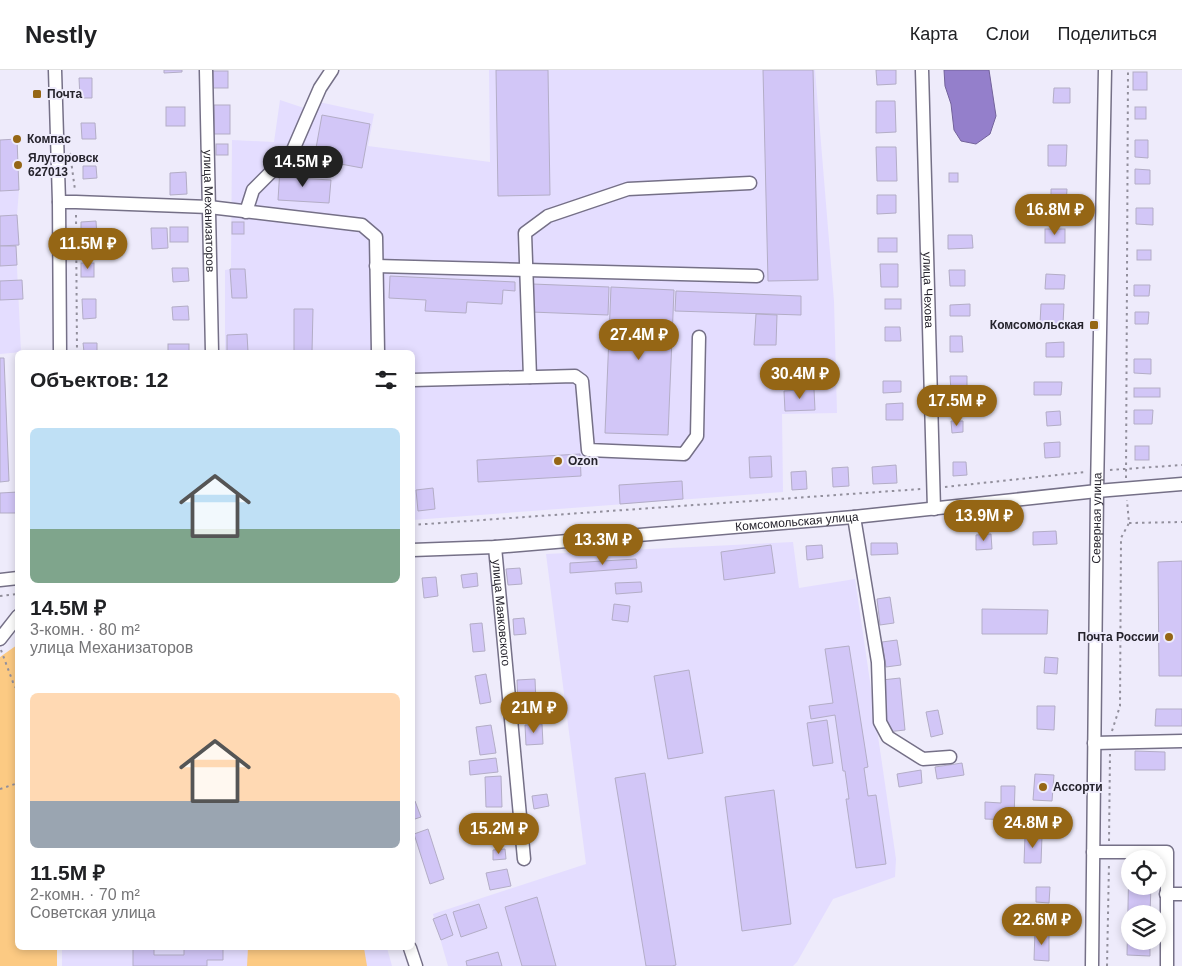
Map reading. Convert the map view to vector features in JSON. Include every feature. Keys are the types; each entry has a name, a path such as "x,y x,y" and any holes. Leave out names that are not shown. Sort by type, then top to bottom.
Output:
{"street":[{"path":"56,70 60,350"},
{"name":"улица Механизаторов","path":"206,70 212,350"},
{"path":"246,212 253,190 293,150 317,96 332,70"},
{"name":"улица Чехова","path":"922,70 934,509"},
{"name":"Северная улица","path":"1092,966 1097,491 1105,70"},
{"path":"530,377 525,233 548,216 628,189 750,183"},
{"path":"59,202 209,207 362,224 376,237 378,350"},
{"path":"376,266 757,276"},
{"path":"415,380 575,376 582,381 588,450 684,454 697,436 699,337"},
{"name":"Комсомольская улица","path":"415,550 495,547 854,517 1126,488 1182,484"},
{"path":"854,517 878,662 880,722 888,737 923,759 950,757"},
{"name":"улица Маяковского","path":"495,547 524,859"},
{"path":"0,580 15,578"},
{"path":"0,639 15,620"},
{"path":"1094,743 1182,741"},
{"path":"1093,852 1121,852"},
{"path":"1166,852 1167,966"},
{"path":"1166,894 1182,894"},
{"path":"411,950 416,966"}],"path":[{"path":"1107,966 1110,737 1120,706 1121,538 1129,523 1126,488 1128,70"},
{"path":"415,525 933,489 1098,471 1182,465"},
{"path":"1129,523 1182,522"},
{"path":"0,596 15,594"},
{"path":"0,648 15,686"},
{"path":"0,789 15,784"}],"shaded area":[{"path":"489,70 815,70 834,301 837,413 782,414 783,492 415,520 415,350 225,350 225,270 231,269 232,140 274,142 280,100 316,112 319,102 374,114 368,146 490,162"},
{"path":"944,70 989,70 996,116 990,134 976,144 961,141 954,130 951,104 945,86"},
{"path":"19,190 17,215 19,245 16,246 21,350 0,354 0,191"},
{"path":"793,542 799,588 855,579 896,859 895,877 833,899 793,966 448,966 433,914 586,864 546,554"},
{"path":"15,646 15,950 57,950 57,966 0,966 0,657"},
{"path":"62,950 388,950 392,966 62,966"},
{"path":"248,950 364,950 367,966 247,966"}],"building":[{"path":"164,70 182,70 182,72 164,73"},
{"path":"496,70 548,70 550,195 498,196"},
{"path":"763,70 813,70 818,280 768,281"},
{"path":"876,70 896,70 896,84 877,85"},
{"path":"213,71 228,71 228,88 213,88"},
{"path":"1133,72 1147,72 1147,90 1133,90"},
{"path":"79,78 92,78 92,98 80,98"},
{"path":"1054,88 1070,88 1070,103 1053,103"},
{"path":"876,101 895,101 896,132 876,133"},
{"path":"214,105 230,105 230,134 214,134"},
{"path":"166,107 185,107 185,126 166,126"},
{"path":"1135,107 1146,107 1146,119 1135,119"},
{"path":"322,115 370,124 362,168 314,159"},
{"path":"81,123 95,123 96,139 82,139"},
{"path":"17,139 19,190 0,191 0,140"},
{"path":"1135,140 1148,140 1148,158 1135,157"},
{"path":"216,144 228,144 228,155 216,155"},
{"path":"1048,145 1067,145 1066,166 1048,166"},
{"path":"876,147 896,147 897,181 877,181"},
{"path":"83,166 96,166 97,178 83,179"},
{"path":"280,168 297,169 296,178 331,180 329,203 278,200"},
{"path":"1135,169 1150,170 1150,184 1135,184"},
{"path":"186,172 187,194 170,195 170,173"},
{"path":"949,173 958,173 958,182 949,182"},
{"path":"1051,189 1067,189 1066,205 1051,204"},
{"path":"877,195 896,195 896,213 877,214"},
{"path":"1136,208 1153,208 1153,225 1136,224"},
{"path":"17,215 19,245 0,246 0,216"},
{"path":"96,221 97,237 81,237 81,222"},
{"path":"232,222 244,222 244,234 232,234"},
{"path":"170,227 188,227 188,242 170,242"},
{"path":"151,228 167,228 168,248 152,249"},
{"path":"1045,229 1065,229 1065,243 1045,243"},
{"path":"948,235 972,235 973,248 948,249"},
{"path":"878,238 897,238 897,252 878,252"},
{"path":"0,246 16,246 17,265 0,266"},
{"path":"1137,250 1151,250 1151,260 1137,260"},
{"path":"81,263 94,263 94,277 81,277"},
{"path":"880,264 898,264 898,287 881,287"},
{"path":"172,268 188,268 189,281 173,282"},
{"path":"230,269 245,269 247,298 232,298"},
{"path":"949,270 965,270 965,286 950,286"},
{"path":"1046,274 1065,275 1064,289 1045,289"},
{"path":"390,276 515,282 515,291 503,290 502,304 467,302 466,313 425,311 426,300 389,298"},
{"path":"22,280 23,299 0,300 0,281"},
{"path":"532,284 609,287 608,315 531,312"},
{"path":"1134,285 1150,285 1149,296 1134,296"},
{"path":"611,287 674,290 668,435 605,433"},
{"path":"676,291 801,296 801,315 675,311"},
{"path":"82,299 96,299 96,318 83,319"},
{"path":"885,299 901,299 901,309 885,309"},
{"path":"970,304 970,316 950,316 950,305"},
{"path":"1041,304 1064,304 1063,324 1040,323"},
{"path":"188,306 189,320 173,320 172,307"},
{"path":"294,309 313,309 312,350 294,350"},
{"path":"1135,312 1149,312 1148,324 1135,324"},
{"path":"756,314 777,315 776,345 754,345"},
{"path":"885,327 900,327 901,341 885,341"},
{"path":"247,334 248,350 227,350 227,335"},
{"path":"950,336 962,336 963,352 950,352"},
{"path":"1064,342 1064,357 1046,357 1046,343"},
{"path":"83,343 97,343 97,350 84,350"},
{"path":"168,344 189,344 189,350 168,350"},
{"path":"0,358 4,358 9,481 0,482"},
{"path":"1134,359 1151,359 1151,374 1134,373"},
{"path":"950,376 967,376 967,391 951,391"},
{"path":"883,381 901,381 901,392 883,393"},
{"path":"1034,382 1062,382 1061,395 1034,395"},
{"path":"1134,388 1160,388 1160,397 1134,397"},
{"path":"814,389 815,410 785,411 784,391"},
{"path":"903,403 903,420 886,420 886,404"},
{"path":"1134,410 1153,410 1152,424 1134,424"},
{"path":"1060,411 1061,425 1047,426 1046,412"},
{"path":"951,421 963,421 963,432 952,433"},
{"path":"1060,442 1060,457 1045,458 1044,443"},
{"path":"1135,446 1149,446 1149,460 1135,460"},
{"path":"580,454 581,476 478,482 477,460"},
{"path":"771,456 772,477 750,478 749,457"},
{"path":"953,462 966,462 967,475 953,476"},
{"path":"896,465 897,483 873,484 872,467"},
{"path":"848,467 849,486 833,487 832,468"},
{"path":"806,471 807,489 792,490 791,472"},
{"path":"682,481 683,499 620,504 619,485"},
{"path":"433,488 435,509 418,511 416,490"},
{"path":"15,492 15,513 0,513 0,493"},
{"path":"1056,531 1057,544 1033,545 1033,532"},
{"path":"991,534 992,549 976,550 976,535"},
{"path":"871,543 897,543 898,554 871,555"},
{"path":"771,545 775,573 724,580 721,552"},
{"path":"822,545 823,558 807,560 806,546"},
{"path":"636,559 637,568 570,573 570,563"},
{"path":"1182,561 1182,676 1159,676 1158,562"},
{"path":"520,568 522,584 508,585 506,569"},
{"path":"477,573 478,586 463,588 461,575"},
{"path":"436,577 438,596 424,598 422,578"},
{"path":"641,582 642,592 616,594 615,583"},
{"path":"890,597 894,623 880,625 877,599"},
{"path":"614,604 630,606 628,622 612,620"},
{"path":"982,609 1048,610 1047,634 982,634"},
{"path":"524,618 526,634 514,635 513,619"},
{"path":"482,623 485,651 473,652 470,624"},
{"path":"897,640 901,665 886,667 882,642"},
{"path":"849,646 868,767 864,768 868,796 876,795 886,864 856,868 846,799 849,799 835,715 811,719 809,706 833,703 825,649"},
{"path":"1045,657 1058,658 1057,674 1044,673"},
{"path":"689,670 703,753 668,759 654,676"},
{"path":"486,674 491,702 480,704 475,676"},
{"path":"900,678 905,730 887,732 882,680"},
{"path":"535,679 536,703 518,704 517,680"},
{"path":"1037,706 1055,706 1054,730 1037,729"},
{"path":"1156,709 1182,709 1182,726 1155,726"},
{"path":"938,710 943,734 931,737 926,712"},
{"path":"827,720 833,763 813,766 807,723"},
{"path":"542,724 543,744 526,745 525,725"},
{"path":"491,725 496,753 480,755 476,727"},
{"path":"1135,751 1165,752 1165,770 1135,770"},
{"path":"496,758 498,772 470,775 469,761"},
{"path":"962,763 964,775 937,779 935,767"},
{"path":"921,770 922,783 899,787 897,774"},
{"path":"645,773 676,965 672,966 646,966 615,778"},
{"name":"Ассорти","path":"1035,774 1054,775 1052,801 1033,800"},
{"path":"501,776 502,807 486,807 485,777"},
{"path":"1001,786 1015,786 1014,820 985,819 985,802 1001,803"},
{"path":"774,790 791,924 742,931 725,797"},
{"path":"547,794 549,806 534,809 532,796"},
{"path":"415,801 421,817 415,819"},
{"path":"504,827 505,838 491,839 490,828"},
{"path":"428,829 444,879 430,884 415,834"},
{"path":"1025,836 1042,836 1041,863 1024,863"},
{"path":"505,849 506,859 493,860 493,850"},
{"path":"507,869 511,886 490,890 486,873"},
{"path":"1036,887 1050,887 1049,903 1036,902"},
{"path":"1128,895 1151,895 1150,905 1128,905"},
{"path":"537,897 556,966 522,966 505,907"},
{"path":"479,904 487,928 461,937 453,912"},
{"path":"446,914 453,935 441,940 433,919"},
{"path":"1035,931 1049,931 1049,961 1034,960"},
{"path":"133,950 154,950 154,955 184,955 184,950 223,950 223,960 207,960 207,966 133,966"},
{"path":"1127,950 1150,950 1150,956 1127,955"},
{"path":"498,952 502,966 467,966 466,961"}],"place":[{"name":"Почта","path":"37,94"},
{"name":"Компас","path":"17,139"},
{"name":"Ялуторовск 627013","path":"18,165"},
{"name":"Комсомольская","path":"1094,325"},
{"name":"Ozon","path":"558,461"},
{"name":"Почта России","path":"1169,637"},
{"name":"Ассорти","path":"1043,787"}]}
